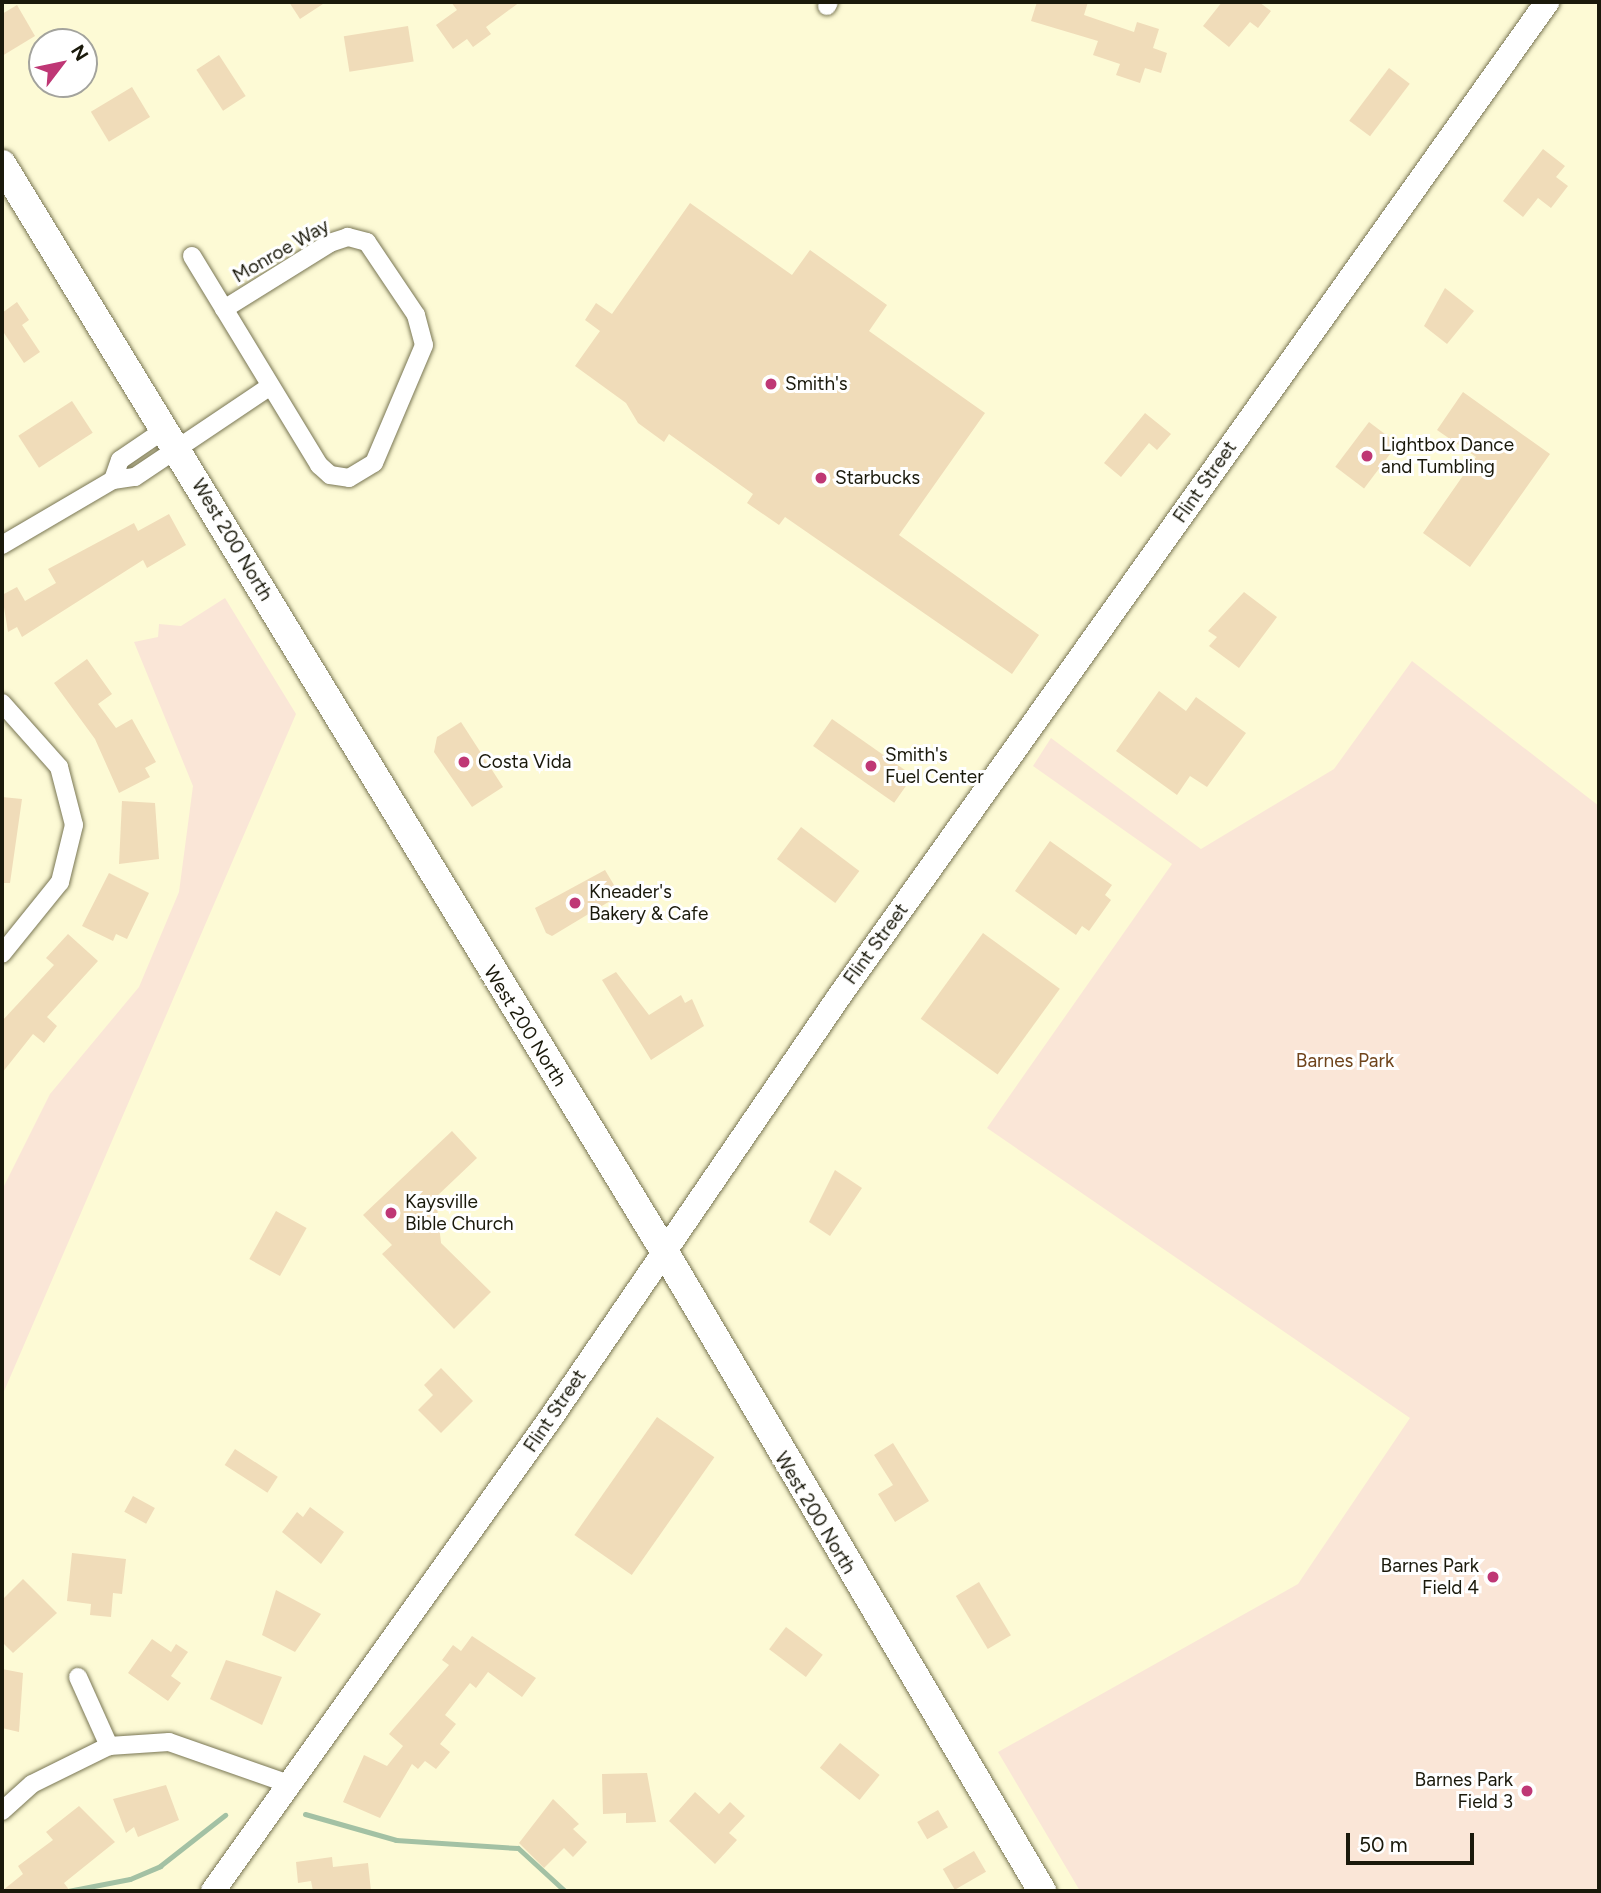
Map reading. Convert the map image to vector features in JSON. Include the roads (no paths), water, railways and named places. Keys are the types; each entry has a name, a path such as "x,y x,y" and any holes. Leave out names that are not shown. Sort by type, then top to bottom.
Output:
{"main road":[{"name":"West 200 North","path":"2,164 663,1249 1042,1891"}],"street":[{"name":"Flint Street","path":"214,1891 550,1419 663,1249 1547,2"},
{"name":"Monroe Way","path":"224,309 330,243 358,238 410,304 424,345 386,443 374,463 349,478 330,475 319,465 269,387"},
{"path":"113,480 120,460 171,440 269,387 192,256"},
{"path":"2,545 113,480 135,477 171,440"},
{"path":"2,703 59,768 74,825 60,882 2,954"},
{"path":"78,1677 108,1746"},
{"path":"2,1811 32,1784 108,1746 169,1742 289,1784"}],"waterway":[{"path":"305,1814 396,1840 518,1848 565,1891"},
{"path":"68,1891 130,1879 160,1866 225,1815"}],"place":[{"name":"Smith's","path":"771,384"},
{"name":"Lightbox Dance and Tumbling","path":"1367,456"},
{"name":"Starbucks","path":"821,478"},
{"name":"Costa Vida","path":"464,762"},
{"name":"Smith's Fuel Center","path":"871,766"},
{"name":"Kneader's Bakery & Cafe","path":"575,903"},
{"name":"Kaysville Bible Church","path":"391,1213"},
{"name":"Barnes Park Field 4","path":"1493,1577"},
{"name":"Barnes Park Field 3","path":"1527,1791"}],"park label":[{"name":"Barnes Park","path":"1345,1061"}]}
